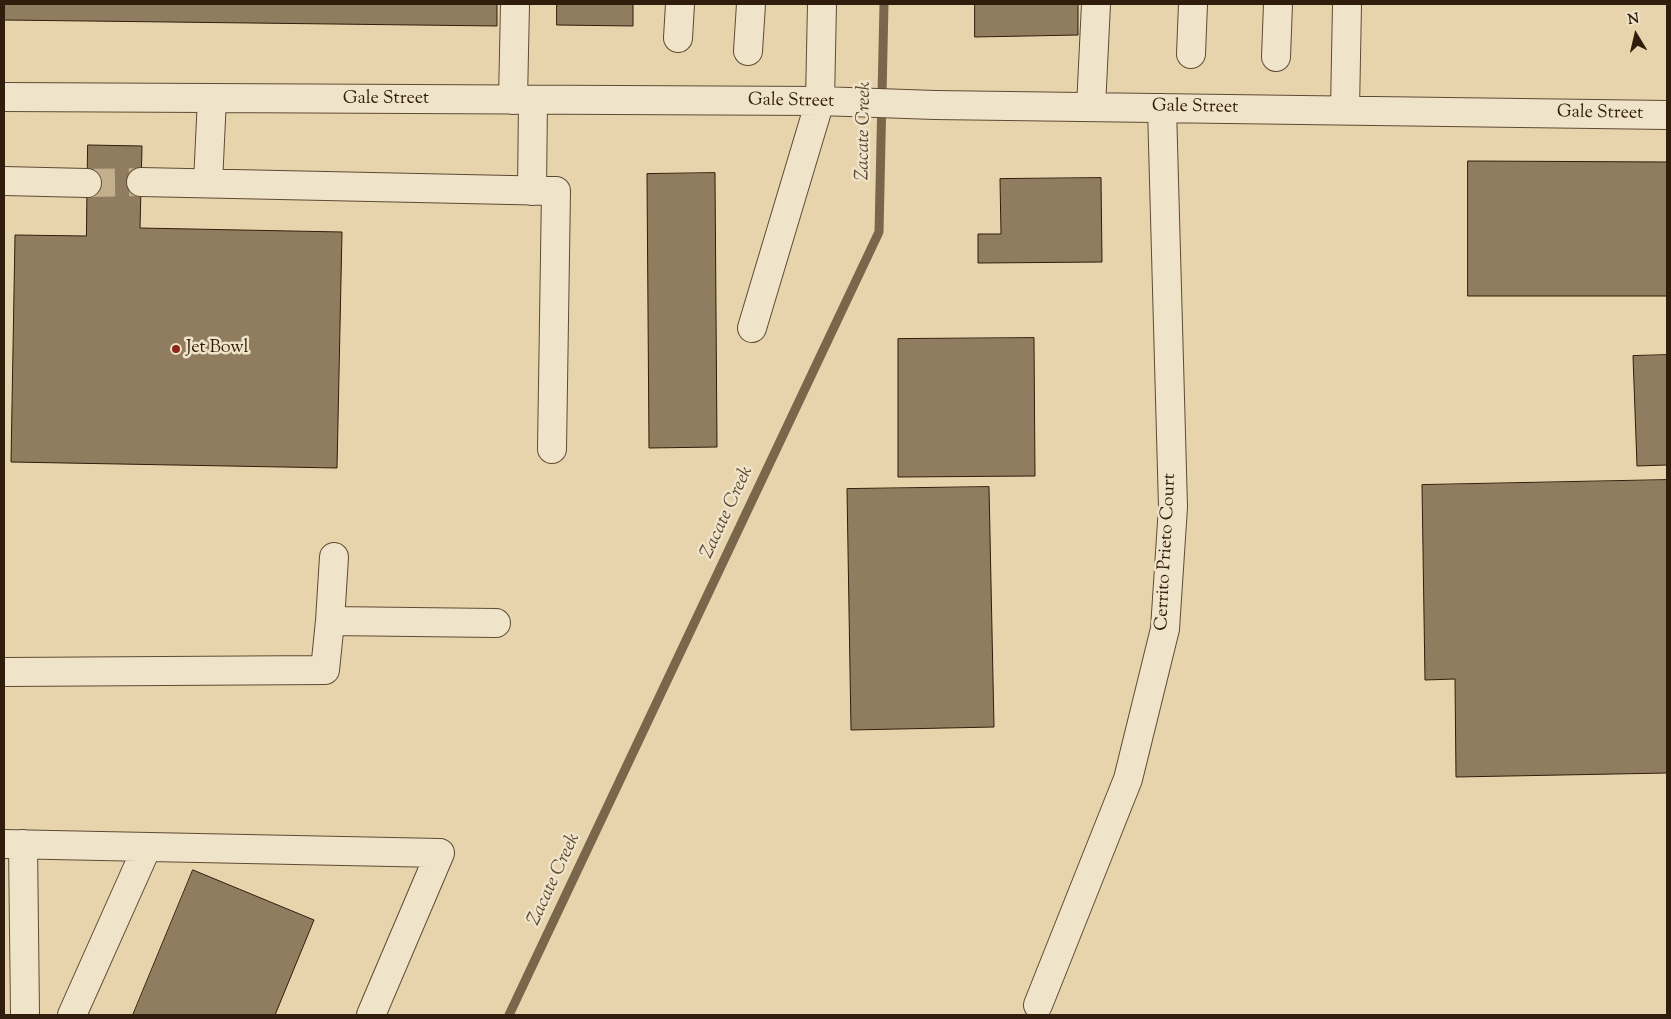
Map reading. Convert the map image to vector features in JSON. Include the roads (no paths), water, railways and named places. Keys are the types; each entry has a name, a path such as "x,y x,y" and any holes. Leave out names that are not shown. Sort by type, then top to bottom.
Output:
{"street":[{"path":"514,4 532,190"},
{"path":"678,38 680,4"},
{"path":"748,51 751,4"},
{"path":"752,328 829,102 822,4"},
{"path":"1091,107 1096,4"},
{"path":"1191,54 1193,4"},
{"path":"1276,57 1278,4"},
{"path":"1345,110 1347,4"},
{"name":"Gale Street","path":"4,97 829,102 1667,115"},
{"path":"208,183 212,98"},
{"name":"Cerrito Prieto Court","path":"1038,1005 1128,778 1165,629 1173,507 1162,108"},
{"path":"4,181 87,183"},
{"path":"141,182 556,191 552,449"},
{"path":"4,672 325,670 334,557"},
{"path":"330,621 496,623"},
{"path":"25,1015 13,844 440,853 371,1015"},
{"path":"72,1015 147,847"}],"waterway":[{"name":"Zacate Creek","path":"509,1015 879,232 884,4"}],"tunnel":[{"path":"87,183 141,182"}],"place":[{"name":"Jet Bowl","path":"176,349"}]}
